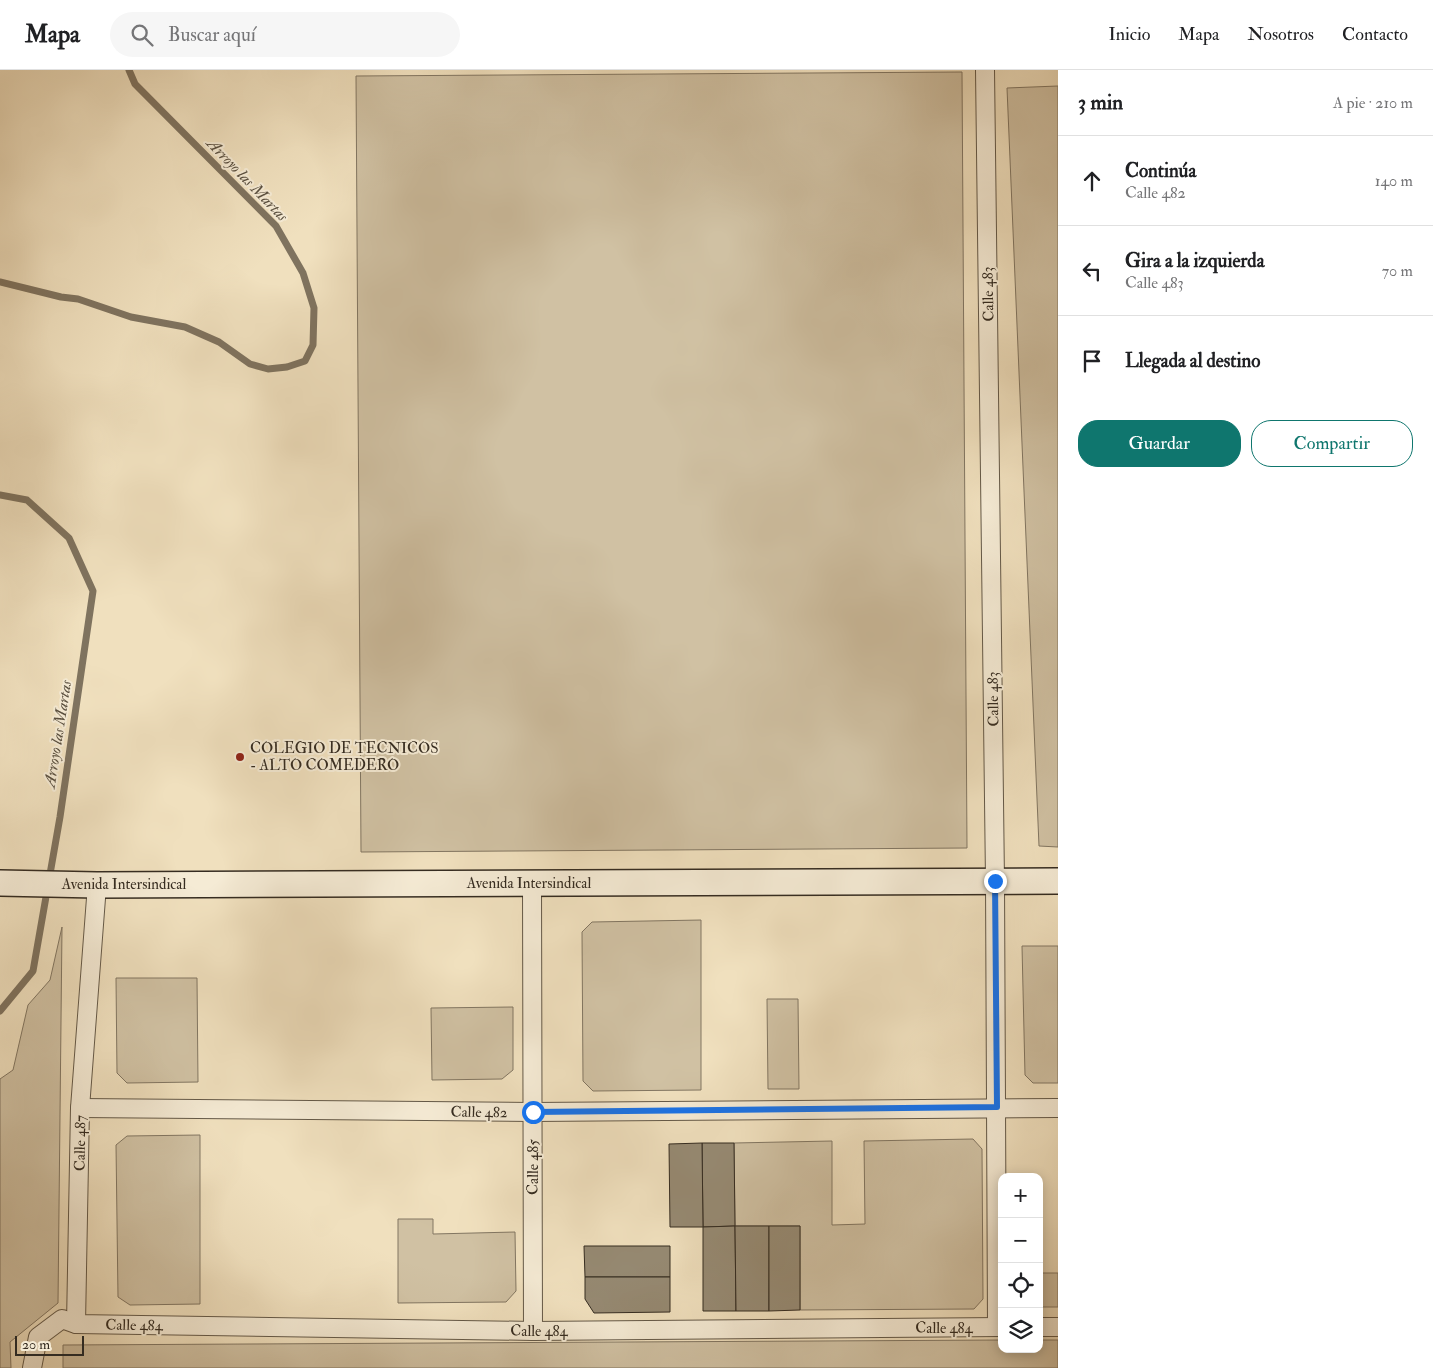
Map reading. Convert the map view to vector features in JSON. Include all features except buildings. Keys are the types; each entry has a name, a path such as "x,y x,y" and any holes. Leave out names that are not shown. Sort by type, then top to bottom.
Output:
{"street":[{"name":"Calle 483","path":"986,70 1000,1308"},
{"name":"Avenida Intersindical","path":"0,883 97,885 1058,881"},
{"name":"Calle 485","path":"532,884 533,1331"},
{"name":"Calle 487","path":"76,1324 80,1108 97,885"},
{"name":"Calle 482","path":"80,1108 533,1112 1058,1108"},
{"path":"32,1368 38,1337 62,1319 76,1324"},
{"name":"Calle 484","path":"76,1324 533,1331 998,1327"},
{"path":"1043,1327 1058,1327"}],"shaded area":[{"path":"962,72 967,848 361,852 356,76"},
{"path":"1058,86 1058,847 1039,846 1007,88"},
{"path":"701,920 701,1090 593,1091 583,1081 582,932 592,922"},
{"path":"62,927 58,1303 10,1342 11,1368 0,1368 0,1079 13,1070 28,1005 50,980"},
{"path":"1022,946 1058,946 1058,1083 1033,1083 1025,1075"},
{"path":"116,978 197,978 198,1082 127,1083 117,1073"},
{"path":"767,999 798,999 799,1089 768,1089"},
{"path":"513,1007 513,1070 502,1079 432,1080 431,1008"},
{"path":"200,1135 200,1304 130,1305 118,1297 116,1145 127,1136"},
{"path":"973,1139 982,1149 983,1299 974,1309 800,1310 800,1226 735,1226 734,1143 832,1141 832,1225 865,1224 864,1141"},
{"path":"398,1219 433,1219 433,1234 515,1232 516,1291 506,1302 398,1303"},
{"path":"1043,1273 1058,1273 1058,1307 1043,1307"},
{"path":"998,1340 998,1353 1043,1353 1043,1340 1058,1340 1058,1368 63,1368 63,1345"}],"waterway":[{"name":"Arroyo las Martas","path":"0,282 61,297 78,299 131,317 185,327 219,342 250,364 268,369 287,367 305,361 313,345 314,308 303,273 276,226 135,84 129,70"},
{"name":"Arroyo las Martas","path":"0,495 27,500 69,538 93,591 60,817 33,971 0,1011"}],"place":[{"name":"COLEGIO DE TECNICOS - ALTO COMEDERO","path":"240,757"}],"route":[{"path":"533,1112 997,1107 995,881"}]}
